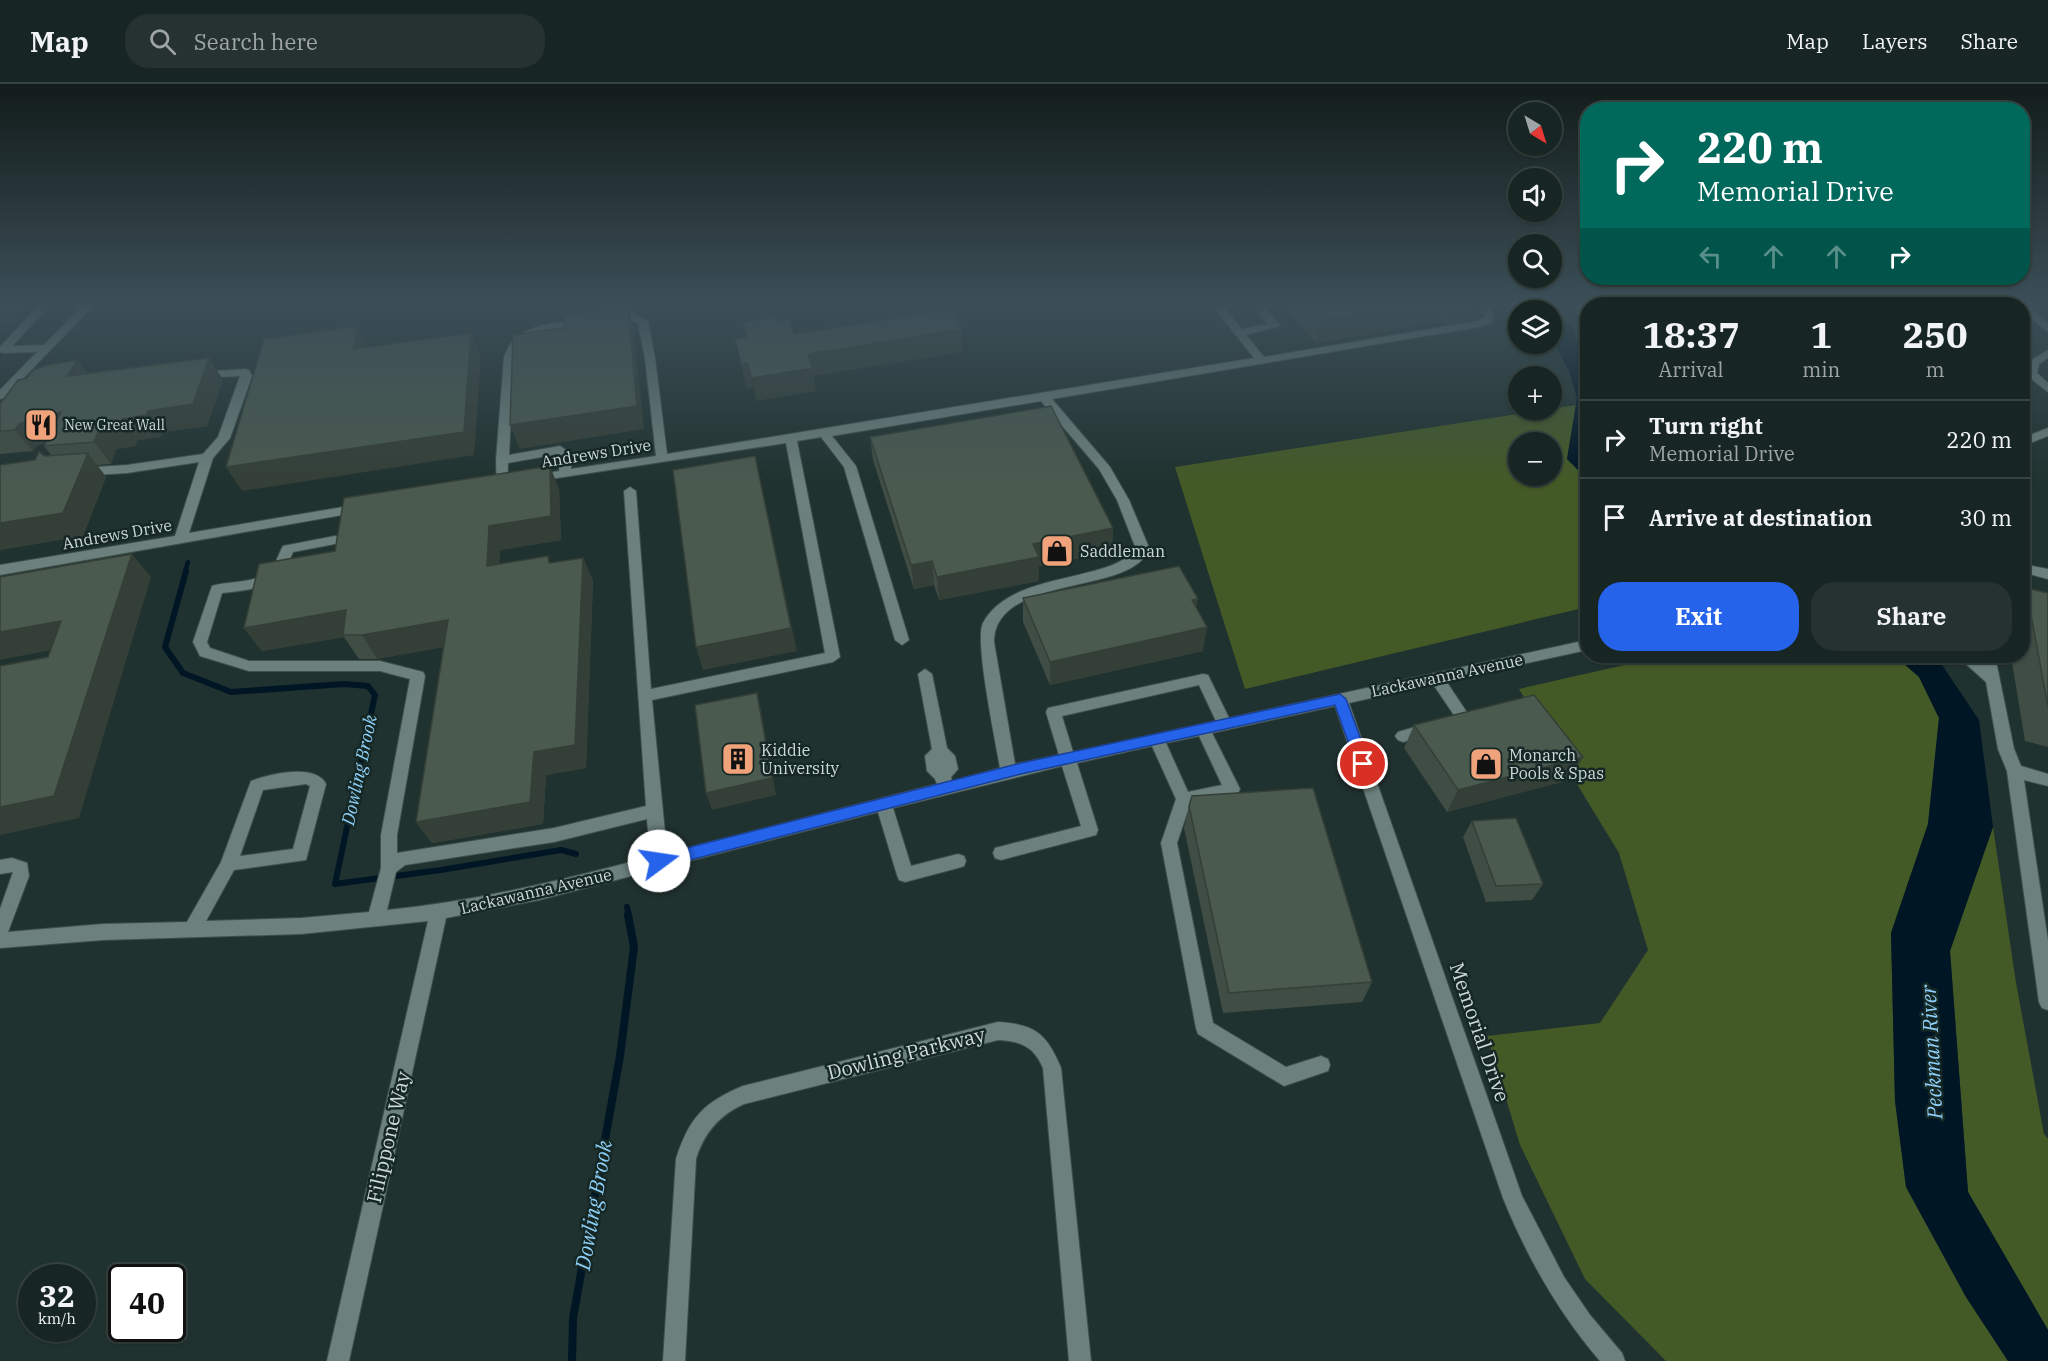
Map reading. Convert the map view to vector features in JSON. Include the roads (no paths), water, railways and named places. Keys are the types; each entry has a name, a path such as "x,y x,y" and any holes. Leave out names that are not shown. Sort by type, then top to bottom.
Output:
{"street":[{"path":"0,396 31,365"},
{"path":"508,365 502,460 560,450 566,454 565,474"},
{"path":"651,365 662,459"},
{"name":"Andrews Drive","path":"502,460 506,484 824,434 1235,365"},
{"path":"2034,365 2031,374 2048,389"},
{"path":"180,540 207,458 224,438 245,372 184,377"},
{"path":"1008,772 987,642 989,625 1007,606 1024,595 1057,584 1122,568 1134,562 1143,550 1122,500 1104,467 1044,397"},
{"path":"0,401 17,400"},
{"path":"2030,439 2048,432"},
{"path":"824,434 850,466 902,640"},
{"path":"644,696 833,657 791,439"},
{"path":"64,473 127,469 207,458"},
{"path":"630,491 644,696 659,861"},
{"name":"Andrews Drive","path":"0,570 374,506"},
{"path":"294,520 288,549 275,574 262,583 217,589 200,642 205,652 249,666 380,666 418,676 389,835 389,868 376,918"},
{"path":"288,549 335,540"},
{"path":"2030,570 2048,574"},
{"name":"Lackawanna Avenue","path":"0,940 103,932 301,926 439,912 539,893 884,804 944,782 1008,772 1580,647"},
{"path":"1973,663 1991,678"},
{"path":"1989,663 2006,749 2015,771 2048,1002"},
{"path":"925,674 940,751 933,756 935,771 944,782"},
{"path":"1403,736 1470,719 1436,678"},
{"path":"1001,853 1090,830 1053,712 1203,679 1225,724"},
{"name":"Memorial Drive","path":"1340,699 1514,1198 1534,1247 1557,1289 1589,1333 1614,1361"},
{"path":"1184,799 1232,789 1203,729"},
{"path":"1156,739 1184,799 1169,843 1205,1028 1284,1077 1321,1065"},
{"path":"2015,771 2048,780"},
{"path":"192,930 230,864 257,785 308,777 318,784 300,855 230,864"},
{"path":"884,804 905,875 958,861"},
{"path":"389,868 401,859 554,835 654,811"},
{"path":"0,867 12,865 21,868 21,876 0,931"},
{"name":"Filippone Way","path":"338,1361 439,912"},
{"name":"Dowling Parkway","path":"674,1361 686,1159 692,1138 714,1111 728,1101 744,1095 998,1031 1016,1031 1035,1039 1046,1050 1052,1068 1080,1361"}],"water":[{"path":"1566,365 1580,365 1580,472 1567,459 1577,398"},
{"name":"Peckman River","path":"1903,663 1941,663 1979,720 1993,827 1950,951 1968,1192 2048,1330 2048,1361 2008,1361 1966,1297 1906,1187 1895,1101 1891,933 1928,824 1939,718 1919,677"}],"waterway":[{"name":"Dowling Brook","path":"185,572 188,562"},
{"name":"Dowling Brook","path":"186,571 165,647 183,673 231,692 344,684 368,686 375,695 335,884 441,870 561,850 576,854"},
{"name":"Dowling Brook","path":"627,907 629,916"},
{"name":"Dowling Brook","path":"572,1361 573,1318 620,1056 634,947 628,915"}],"place":[{"name":"New Great Wall","path":"41,425"},
{"name":"Saddleman","path":"1057,551"},
{"name":"Kiddie University","path":"738,759"},
{"name":"Monarch Pools & Spas","path":"1486,764"}]}
